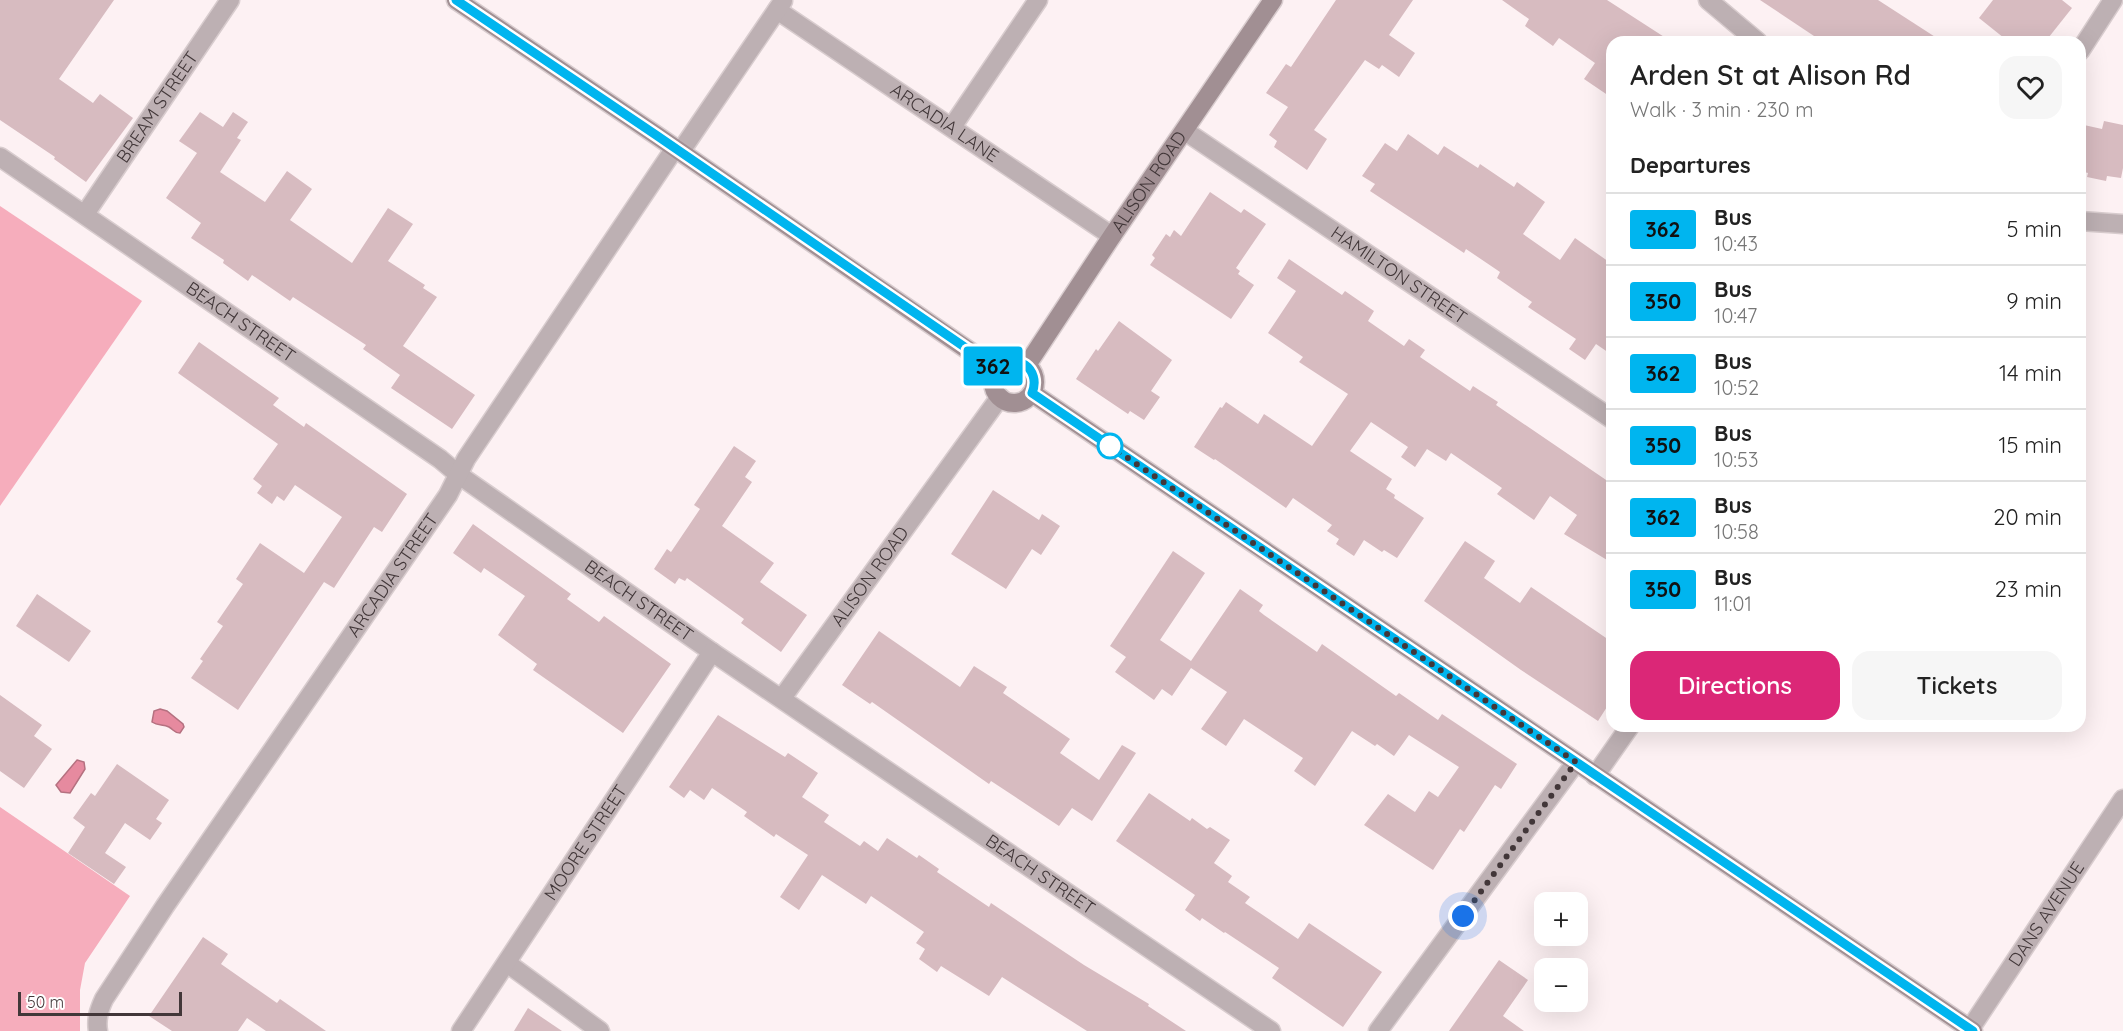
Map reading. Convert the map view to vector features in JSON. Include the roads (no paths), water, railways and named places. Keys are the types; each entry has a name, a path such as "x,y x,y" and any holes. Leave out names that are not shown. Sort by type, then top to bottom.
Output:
{"main road":[{"path":"456,0 998,370"},
{"name":"ALISON ROAD","path":"1027,365 1273,0"},
{"path":"1011,361 1027,365 1034,375 1032,393 1027,398 1014,402 1000,397 994,387 998,370 1001,365 1011,361"},
{"path":"1032,393 1972,1030"}],"street":[{"name":"BREAM STREET","path":"85,214 230,0"},
{"path":"952,127 1038,0"},
{"path":"1708,0 1751,36"},
{"path":"2086,42 2113,0"},
{"name":"ARCADIA STREET","path":"98,1031 96,1022 104,999 160,914 448,495 466,459 678,150 781,5"},
{"name":"ARCADIA LANE","path":"781,5 952,127 1112,236"},
{"name":"HAMILTON STREET","path":"1185,130 1606,414"},
{"name":"BEACH STREET","path":"5,160 440,459 459,476 712,652 1271,1031"},
{"path":"2086,221 2123,224"},
{"name":"ALISON ROAD","path":"782,698 1000,397"},
{"name":"MOORE STREET","path":"461,1031 712,652"},
{"path":"1595,776 1625,732"},
{"path":"1378,1031 1576,762"},
{"name":"DANS AVENUE","path":"1972,1030 2123,799"},
{"path":"507,963 600,1031"}]}
